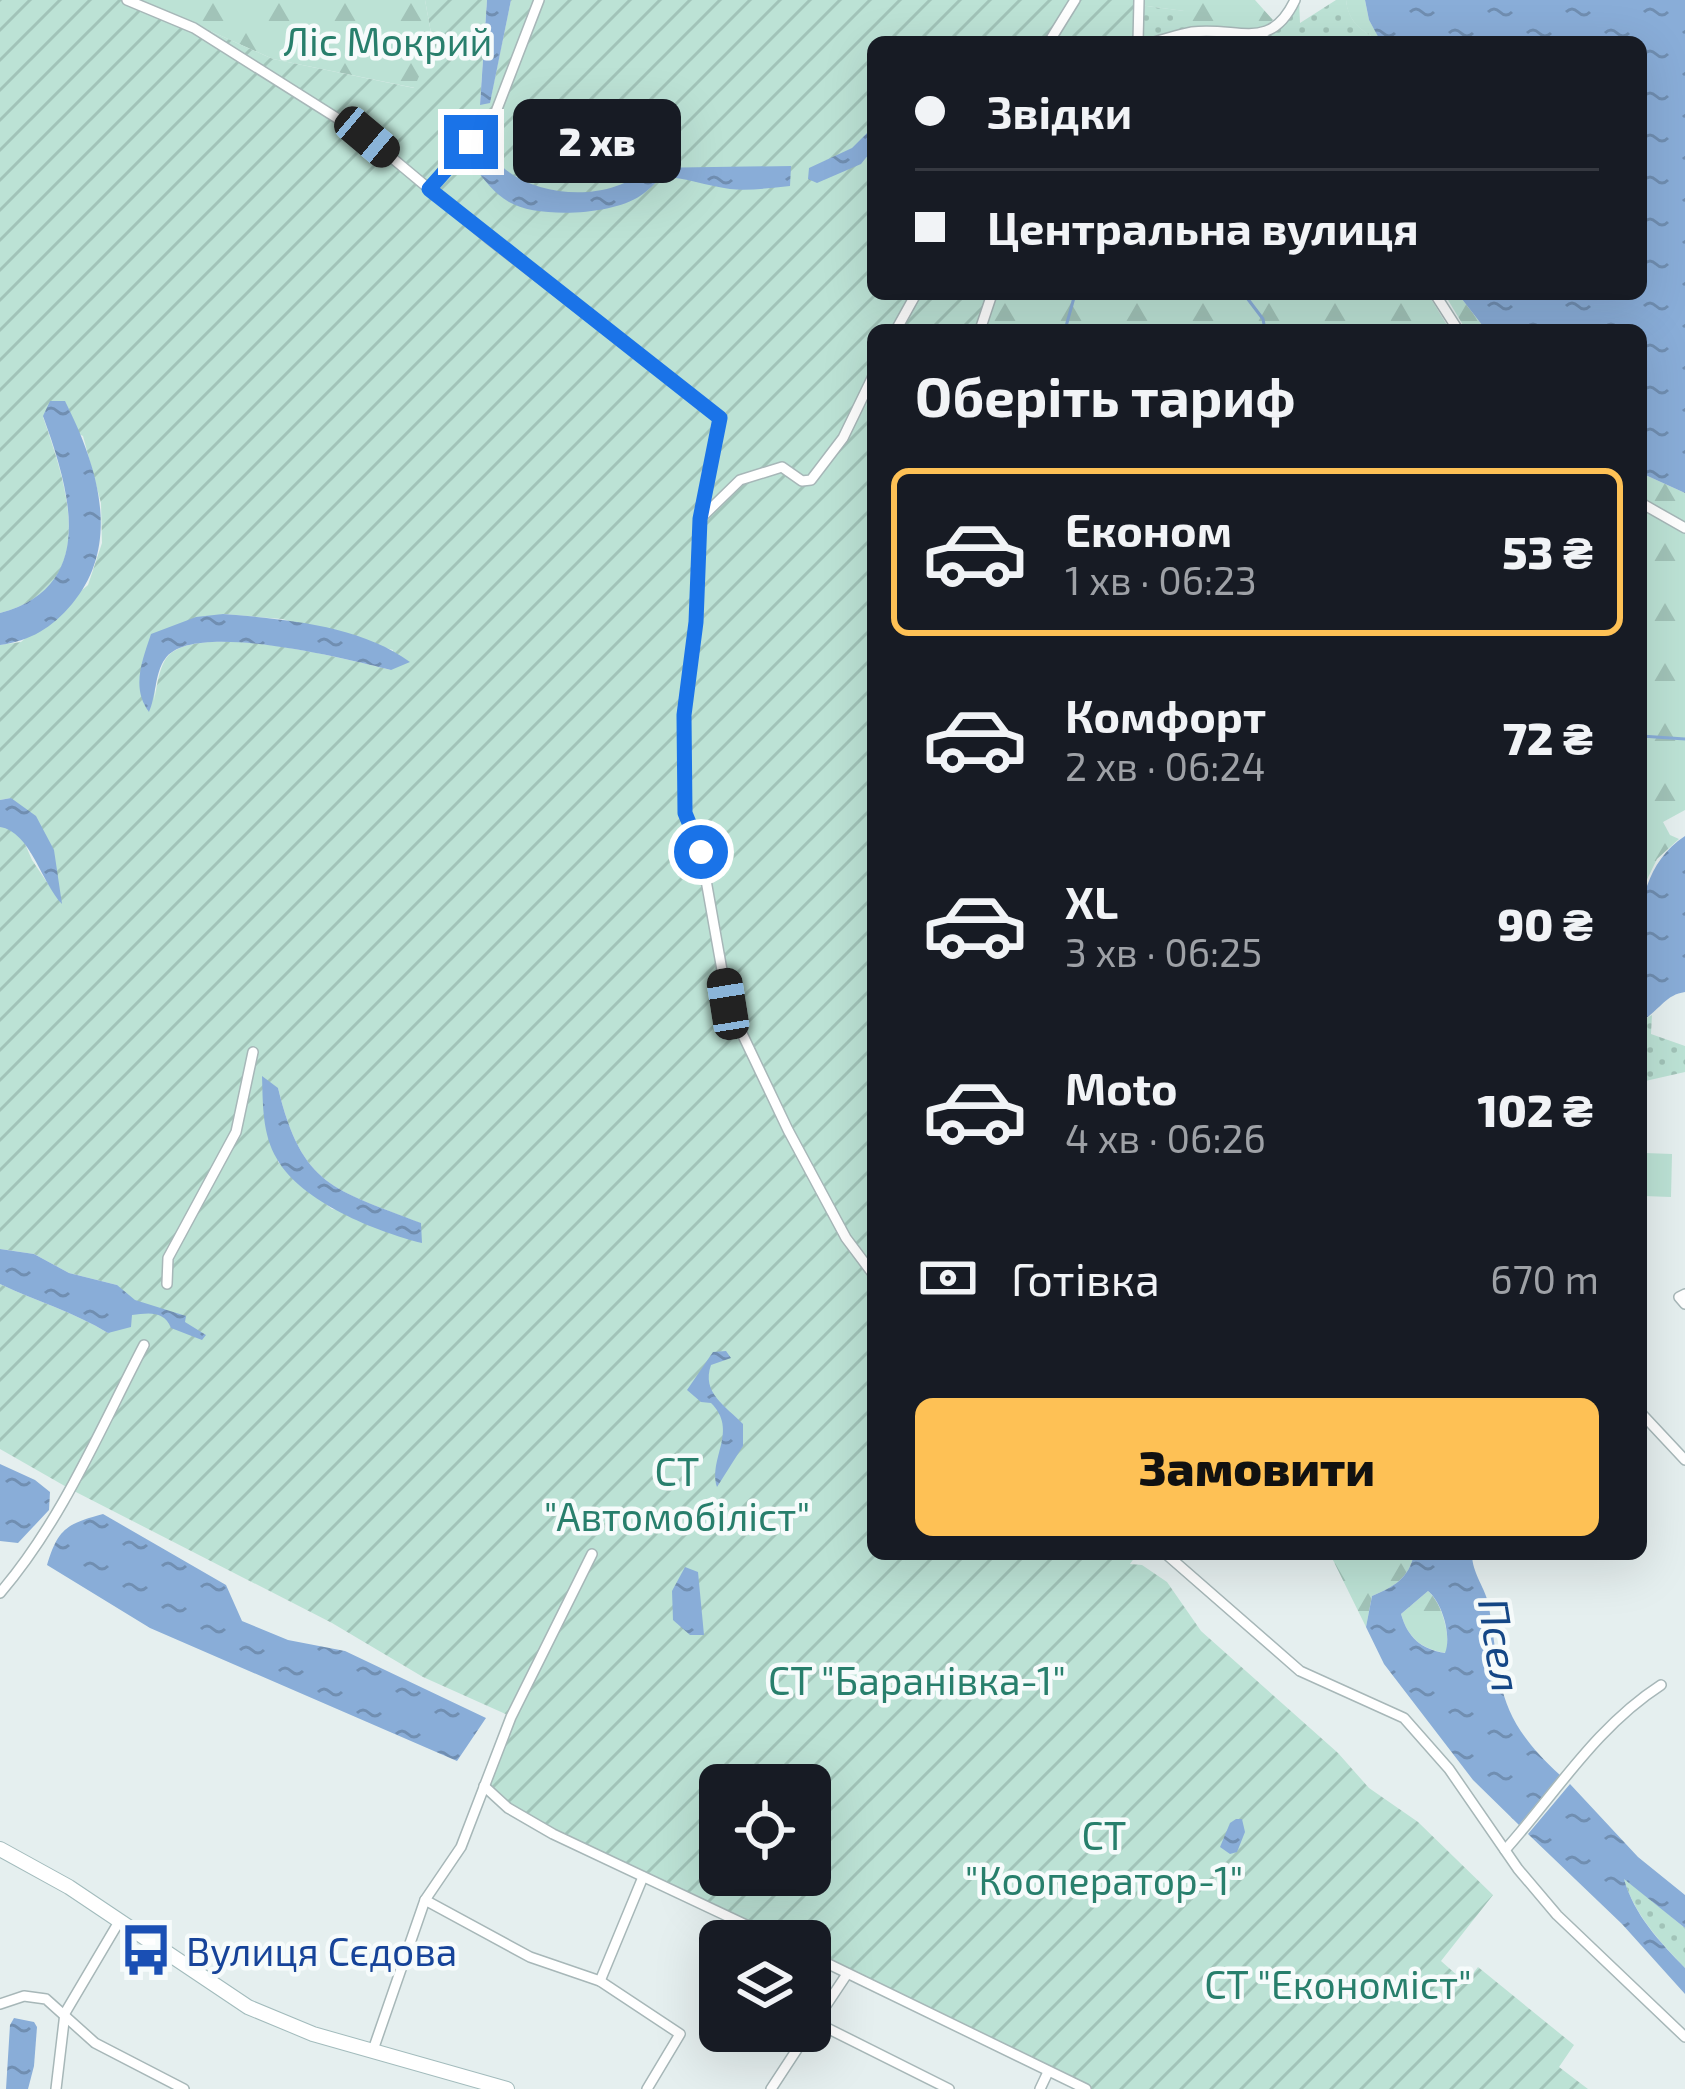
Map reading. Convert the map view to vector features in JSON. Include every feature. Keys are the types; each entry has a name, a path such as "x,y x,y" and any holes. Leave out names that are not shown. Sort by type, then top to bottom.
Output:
{"main road":[{"path":"0,1850 120,1920 248,2007 313,2034 507,2089"}],"street":[{"path":"128,0 194,28 367,137 720,418 700,519 696,622 684,715 685,813 701,852 728,1004 845,1238 867,1266"},
{"path":"429,189 450,161 493,122 539,0"},
{"path":"1053,36 1075,0"},
{"path":"1138,0 1138,36"},
{"path":"1285,36 1284,24 1294,0"},
{"path":"1179,36 1255,34 1284,24"},
{"path":"1255,34 1259,36"},
{"path":"700,519 740,481 782,467 802,481 811,480 843,438 867,388"},
{"path":"1647,506 1685,528"},
{"path":"167,1284 168,1258 236,1132 253,1052"},
{"path":"0,1593 25,1564 70,1489 144,1346"},
{"path":"1647,1420 1685,1460"},
{"path":"373,2050 425,1900 460,1847 511,1717 592,1554"},
{"path":"1173,1560 1300,1671 1404,1718 1449,1769 1557,1915 1685,2037"},
{"path":"1505,1850 1583,1752 1631,1704 1661,1685"},
{"path":"484,1786 508,1808 553,1834 736,1920"},
{"path":"599,1981 643,1876"},
{"path":"425,1900 530,1957 599,1981 680,2034 647,2089"},
{"path":"56,2089 65,2013 120,1920"},
{"path":"831,1966 1086,2089"},
{"path":"831,1998 847,1974"},
{"path":"0,2004 24,1996 46,1999 95,2043 184,2089"},
{"path":"831,2036 949,2089"},
{"path":"771,2089 795,2052"},
{"path":"1040,2089 1048,2072"}],"green space":[{"path":"0,0 141,0 273,59 414,88 433,44 425,0 487,0 480,104 490,102 511,0 1139,0 1138,36 867,36 867,300 990,300 982,324 867,324 867,1560 1133,1560 1130,1564 1142,1565 1167,1582 1201,1631 1338,1753 1369,1788 1418,1822 1493,1895 1441,1961 1466,1983 1478,1967 1574,2045 1559,2067 1588,2089 1086,2089 831,1965 831,1920 735,1920 553,1834 484,1786 510,1716 423,1677 332,1623 0,1449 0,1284 108,1333 131,1315 102,1310 90,1298 117,1285 69,1273 34,1254 0,1249 0,827 22,837 61,903 11,798 0,800 0,645 21,642 88,585 102,543 101,503 83,436 43,417 61,474 69,532 65,558 53,581 32,600 0,613","holes":["223,614 282,619 393,650 391,670 241,642 185,646 168,656 154,701 160,633","278,1088 298,1146 326,1180 420,1223 332,1209 278,1162"]},
{"name":"Ліс Мокрий","path":"141,0 425,0 433,44 415,88 273,59"},
{"path":"1139,0 1255,0 1273,20 1256,34 1260,36 1228,36 1195,31 1184,11 1139,5"},
{"path":"1289,0 1299,0 1300,23 1336,0 1346,0 1354,21 1372,36 1255,34 1282,15"},
{"path":"1346,0 1365,0 1378,36 1368,34 1350,14"},
{"path":"1139,5 1185,11 1229,34 1228,36 1138,36"},
{"path":"990,300 1432,300 1446,324 982,324"},
{"path":"1448,300 1463,300 1481,324 1462,324"},
{"path":"1647,476 1685,493 1685,810 1663,822 1670,835 1679,839 1657,859 1647,880"},
{"path":"1652,1015 1651,1034 1685,1046 1685,1072 1647,1081 1647,1018"},
{"path":"1647,1153 1672,1154 1671,1197 1647,1196"},
{"path":"1333,1560 1412,1560 1399,1581 1372,1596 1366,1627"},
{"path":"1428,1591 1444,1620 1446,1653 1417,1641 1401,1614"},
{"path":"1623,1877 1685,1928 1685,1968 1641,1915"}],"water":[{"path":"487,0 511,0 490,103 480,105"},
{"path":"1365,0 1685,0 1685,493 1647,476 1647,324 1481,324 1463,300 1647,300 1647,36 1378,36"},
{"path":"867,133 867,156 861,164 817,183 808,179 809,168 852,148"},
{"path":"495,159 527,182 569,192 612,188 646,168 791,166 790,186 737,190 662,177 628,202 594,211 556,213 522,207 499,195 475,168"},
{"path":"50,401 65,401 95,477 101,530 97,556 88,580 57,620 31,637 0,645 0,613 32,600 53,581 64,558 67,503 43,416"},
{"path":"223,614 345,632 410,662 391,670 273,646 206,642 181,648 165,659 149,712 139,684 151,634 196,617"},
{"path":"11,798 36,816 54,850 62,904 20,838 0,827 0,800"},
{"path":"1685,836 1685,992 1647,1017 1647,887 1666,853"},
{"path":"262,1076 278,1088 287,1121 311,1165 344,1191 421,1223 422,1243 342,1213 288,1175 268,1139"},
{"path":"0,1249 34,1254 69,1273 117,1285 135,1300 186,1316 185,1322 206,1335 202,1340 171,1328 160,1315 150,1313 132,1315 131,1327 108,1333 0,1284"},
{"path":"726,1351 731,1358 711,1365 709,1384 743,1424 743,1446 717,1487 723,1434 719,1413 687,1390 713,1352"},
{"path":"0,1464 50,1492 49,1510 18,1543 0,1541"},
{"path":"103,1514 226,1585 242,1621 288,1640 345,1651 486,1718 457,1761 150,1628 47,1565 65,1530"},
{"name":"Псел","path":"1412,1560 1473,1560 1489,1607 1500,1679 1512,1717 1560,1775 1519,1825 1473,1780 1384,1664 1366,1627 1372,1596 1399,1581","holes":["1428,1591 1446,1629 1445,1653 1417,1641 1401,1614"]},
{"path":"685,1567 698,1572 704,1635 690,1635 673,1620 672,1591"},
{"name":"Псел","path":"1570,1784 1638,1857 1685,1895 1685,1928 1624,1879 1641,1916 1685,1968 1685,1994 1622,1924 1528,1834"},
{"path":"1236,1819 1242,1819 1245,1832 1237,1852 1230,1854 1220,1847"},
{"path":"14,2018 37,2027 28,2089 6,2089"}],"waterway":[{"path":"1067,324 1073,300"},
{"path":"1249,300 1264,324"},
{"path":"1647,736 1685,739"}],"place":[{"name":"Вулиця Сєдова","path":"146,1950"}],"route":[{"path":"471,142 429,189 720,418 700,519 696,622 684,715 685,813 701,852"}],"park label":[{"name":"СТ \"Автомобіліст\"","path":"677,1492"},
{"name":"СТ \"Баранівка-1\"","path":"917,1679"},
{"name":"СТ \"Кооператор-1\"","path":"1104,1856"},
{"name":"СТ \"Економіст\"","path":"1338,1983"}]}
